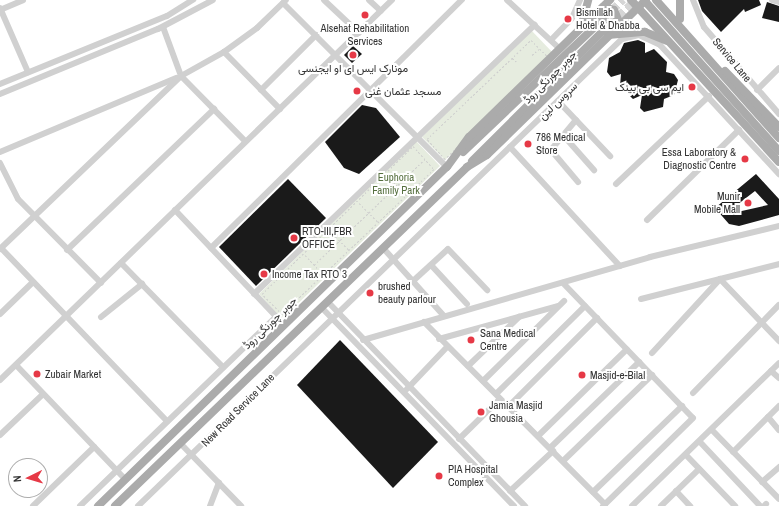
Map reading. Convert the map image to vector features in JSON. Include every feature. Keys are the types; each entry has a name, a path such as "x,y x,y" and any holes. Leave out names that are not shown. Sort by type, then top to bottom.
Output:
{"main road":[{"path":"581,28 588,0"},
{"name":"جوہر چورنگی روڈ","path":"98,506 447,167 457,156 469,137 610,0"},
{"path":"631,0 674,45 779,162"},
{"path":"645,0 779,151"},
{"name":"جوہر چورنگی روڈ","path":"467,167 487,155 645,0"},
{"path":"656,0 779,138"},
{"path":"662,0 779,127"},
{"path":"680,4 680,19"},
{"path":"603,7 614,10 620,24"},
{"name":"جوہر چورنگی روڈ","path":"457,156 476,142 603,19"},
{"name":"جوہر چورنگی روڈ","path":"115,506 384,249 609,25"},
{"path":"608,36 622,36 645,32 674,45"},
{"path":"206,401 216,410"},
{"path":"195,412 203,422"}],"street":[{"path":"23,0 0,9 28,72"},
{"path":"0,84 166,16 193,0"},
{"path":"0,94 163,26 213,0"},
{"path":"324,0 359,32"},
{"path":"369,0 381,11"},
{"path":"0,380 392,0"},
{"path":"211,248 373,90 462,0"},
{"path":"507,0 560,49"},
{"path":"551,40 572,18 580,0"},
{"path":"772,0 779,2"},
{"path":"0,152 181,76 224,52 284,2 419,136 447,167"},
{"path":"680,4 693,3"},
{"name":"Service Lane","path":"693,3 704,27 779,114"},
{"path":"254,294 535,25"},
{"path":"163,26 181,76 245,141"},
{"path":"261,90 316,35"},
{"path":"622,36 633,35 648,37 709,96 779,174"},
{"name":"سروس لین","path":"337,313 558,101 622,36"},
{"path":"224,52 280,109"},
{"path":"44,66 48,75"},
{"path":"757,90 779,68"},
{"path":"167,421 1,249 181,76"},
{"path":"616,184 709,96"},
{"path":"558,101 610,156"},
{"path":"67,250 214,109"},
{"path":"576,120 552,151 578,182"},
{"path":"646,220 739,130"},
{"path":"563,135 594,170"},
{"path":"510,147 620,266"},
{"path":"0,163 18,199 34,217 101,283"},
{"path":"175,210 284,325"},
{"path":"363,340 620,266 779,226"},
{"path":"384,249 444,316"},
{"path":"413,281 448,249 487,290"},
{"path":"121,263 223,367"},
{"path":"641,299 779,264"},
{"path":"431,265 467,304"},
{"path":"720,279 779,341"},
{"path":"652,353 720,279"},
{"path":"0,314 33,282"},
{"path":"424,322 447,347 551,449 604,505 693,418 563,283"},
{"path":"101,317 142,284"},
{"path":"483,381 564,301"},
{"path":"325,305 337,313 525,506"},
{"path":"325,305 332,318 514,506"},
{"path":"692,393 779,305"},
{"path":"439,339 558,306"},
{"path":"459,438 585,306"},
{"name":"New Road Service Lane","path":"138,506 337,313"},
{"path":"468,366 520,316"},
{"path":"80,506 276,317"},
{"path":"508,406 597,318"},
{"path":"404,392 447,347"},
{"path":"538,436 627,349"},
{"path":"510,491 639,362"},
{"path":"632,506 700,442 779,363"},
{"path":"16,365 125,479"},
{"path":"771,370 779,378"},
{"path":"562,461 652,375"},
{"path":"0,435 43,394"},
{"path":"593,492 682,406"},
{"path":"733,452 779,406"},
{"path":"768,417 779,430"},
{"path":"712,430 779,499"},
{"path":"700,442 763,505"},
{"path":"180,443 241,506"},
{"path":"33,506 94,447"},
{"path":"686,455 735,506"},
{"path":"762,482 779,467"},
{"path":"661,506 699,469"},
{"path":"210,506 219,483"},
{"path":"676,491 690,506"}],"path":[{"path":"531,40 539,48 548,57 445,159 428,139 531,40"},
{"path":"532,55 539,48"},
{"path":"512,58 517,62"},
{"path":"414,146 425,158 434,169 282,314 262,294 414,146"},
{"path":"314,265 425,158"},
{"path":"386,173 407,195"},
{"path":"357,201 378,222"},
{"path":"329,229 349,250"},
{"path":"304,254 324,275"}],"green space":[{"path":"531,30 554,54 445,160 422,137"},
{"name":"Euphoria Family Park","path":"416,141 440,166 282,319 259,294"}],"building":[{"path":"698,0 759,0 761,5 745,12 744,9 721,32 702,11"},
{"path":"767,2 779,6 779,22 762,18"},
{"path":"638,40 645,43 645,53 654,49 667,62 666,72 674,74 678,80 674,95 664,99 663,107 644,112 640,108 642,95 633,99 620,86 621,74 611,77 607,72 609,58 620,52 624,43"},
{"name":"مونارک ایس ای او ایجنسی","path":"353,46 362,54 352,63 344,55"},
{"path":"362,105 376,108 400,137 359,174 344,168 325,142"},
{"path":"756,174 779,199 779,215 739,226 729,224 715,208","holes":["755,191 768,205 724,215"]},
{"path":"288,179 326,218 256,286 219,247"},
{"path":"340,340 438,442 393,488 297,385"}],"tunnel":[{"path":"603,19 623,0"},
{"path":"609,25 636,0"}],"place":[{"name":"Alsehat Rehabilitation Services","path":"365,15"},
{"name":"Bismillah Hotel & Dhabba","path":"568,19"},
{"name":"مونارک ایس ای او ایجنسی","path":"353,55"},
{"name":"ایم سی بی بینک","path":"692,87"},
{"name":"مسجد عثمان غنی","path":"357,91"},
{"name":"786 Medical Store","path":"528,144"},
{"name":"Essa Laboratory & Diagnostic Centre","path":"745,159"},
{"name":"Munir Mobile Mall","path":"748,203"},
{"name":"RTO-III,FBR OFFICE","path":"294,238"},
{"name":"Income Tax RTO 3","path":"264,274"},
{"name":"brushed beauty parlour","path":"370,293"},
{"name":"Sana Medical Centre","path":"471,340"},
{"name":"Zubair Market","path":"37,374"},
{"name":"Masjid-e-Bilal","path":"582,375"},
{"name":"Jamia Masjid Ghousia","path":"481,412"},
{"name":"PIA Hospital Complex","path":"439,476"}]}
